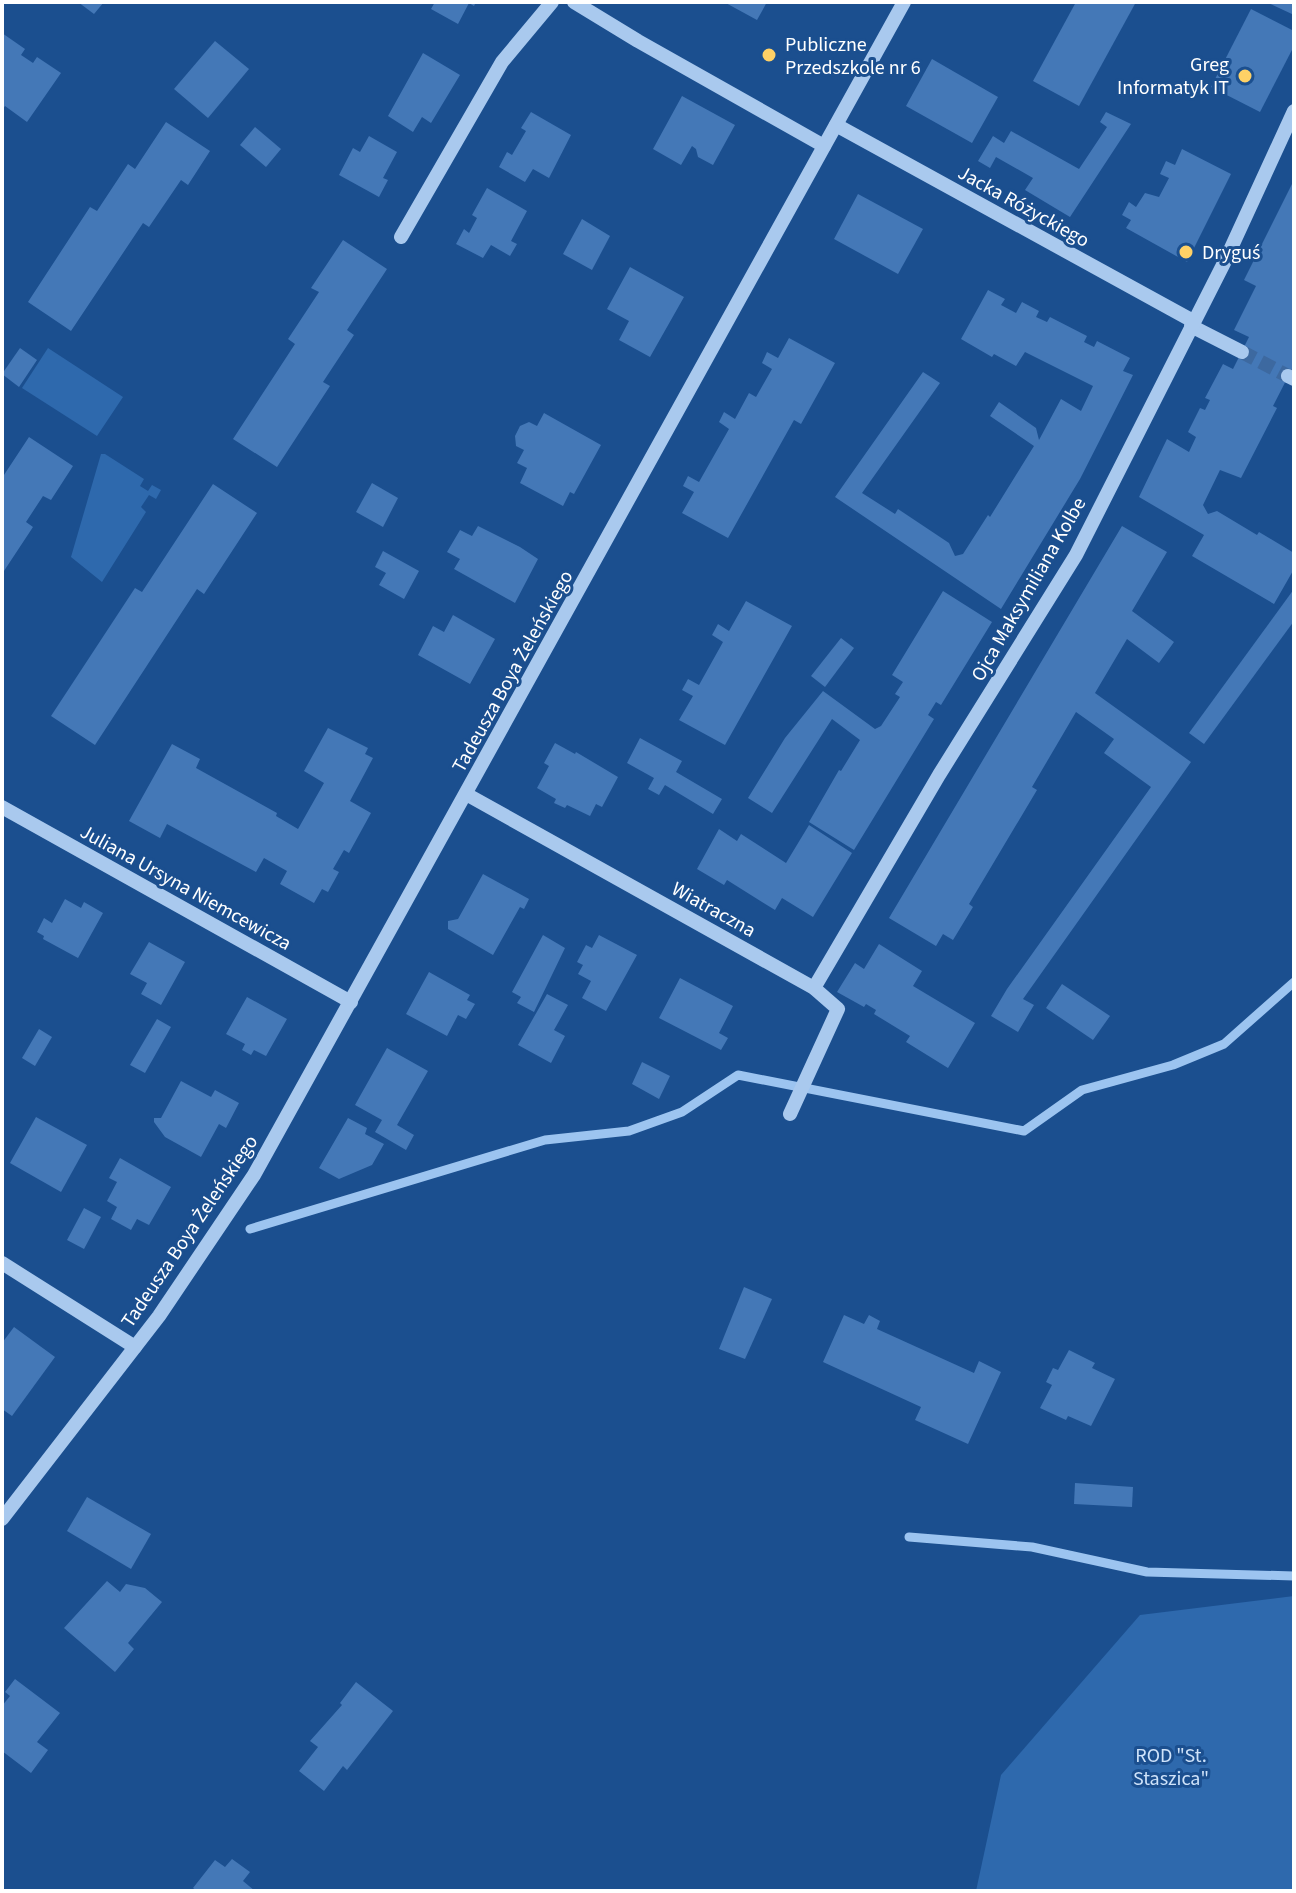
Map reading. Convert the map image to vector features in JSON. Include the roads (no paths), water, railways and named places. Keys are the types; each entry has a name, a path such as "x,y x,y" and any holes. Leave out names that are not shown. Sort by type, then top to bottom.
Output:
{"street":[{"path":"401,237 502,62 552,2"},
{"path":"574,2 824,146"},
{"name":"Tadeusza Boya Żeleńskiego","path":"2,1519 135,1347 254,1175 904,2"},
{"name":"Ojca Maksymiliana Kolbe","path":"814,988 939,775 1076,555 1226,259 1294,111"},
{"name":"Jacka Różyckiego","path":"836,125 1242,352"},
{"name":"Wiatraczna","path":"466,794 814,988 838,1009 790,1114"},
{"name":"Juliana Ursyna Niemcewicza","path":"2,807 351,1002"},
{"name":"Tadeusza Boya Żeleńskiego","path":"2,1263 135,1347"}],"waterway":[{"path":"250,1229 545,1140 629,1131 682,1112 738,1075 1024,1131 1082,1090 1173,1065 1224,1044 1294,982"},
{"path":"909,1537 1032,1547 1147,1572 1294,1576"}],"tunnel":[{"path":"1242,352 1288,376"}],"place":[{"name":"Publiczne Przedszkole nr 6","path":"769,55"},
{"name":"Greg Informatyk IT","path":"1245,76"},
{"name":"Dryguś","path":"1186,252"}],"park label":[{"name":"ROD \"St. Staszica\"","path":"1171,1766"}]}
